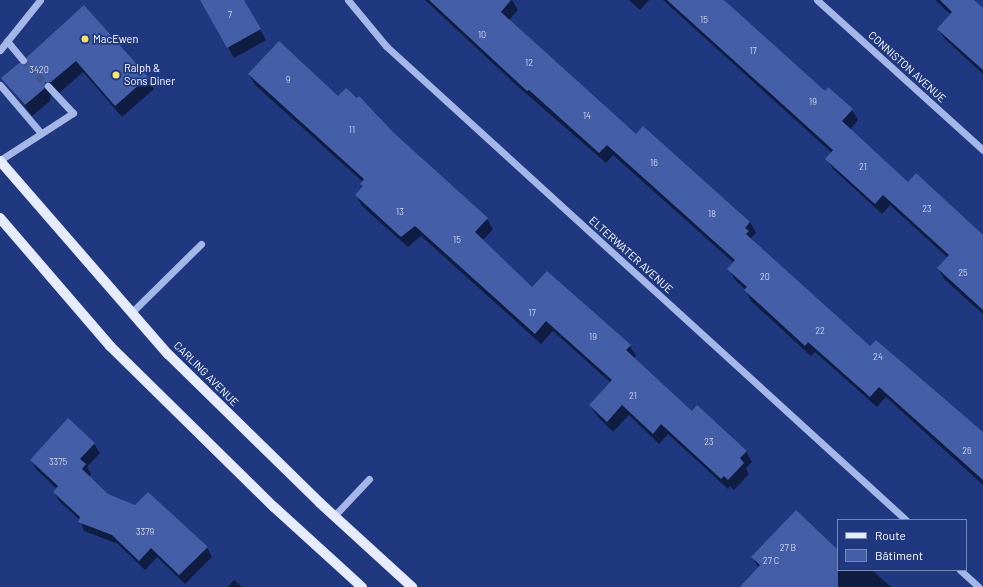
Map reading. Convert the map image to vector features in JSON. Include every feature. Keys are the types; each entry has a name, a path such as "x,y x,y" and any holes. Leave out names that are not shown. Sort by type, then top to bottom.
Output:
{"main road":[{"name":"CARLING AVENUE","path":"0,160 168,354 334,516 412,587"},
{"path":"0,218 110,346 274,507 362,587"}],"street":[{"path":"0,50 40,0"},
{"name":"ELTERWATER AVENUE","path":"348,0 386,46 905,519"},
{"name":"CONNISTON AVENUE","path":"817,0 983,150"},
{"path":"7,41 23,60"},
{"path":"0,85 41,134"},
{"path":"0,160 72,113 48,86"},
{"path":"132,312 201,244"},
{"path":"334,516 369,479"},
{"path":"961,571 979,587"}],"building":[{"path":"200,0 244,0 261,29 227,48"},
{"path":"429,0 511,0 501,12 636,134 643,126 750,222 745,228 749,231 746,234 870,346 876,340 983,432 983,480 879,387 870,397 808,342 805,346 744,290 747,287 727,269 735,260 607,145 599,153 529,90 527,91"},
{"path":"667,0 724,0 825,91 828,87 853,109 842,121 908,182 916,173 983,235 983,310 937,268 949,255 883,195 875,204 825,159 833,150"},
{"path":"940,0 974,0 983,8 983,70 937,29 952,12"},
{"path":"84,5 148,77 115,106 76,61 51,82 45,82 44,89 25,105 1,78 19,63 26,64 27,57"},
{"path":"279,41 338,96 346,88 357,98 359,96 394,133 488,218 475,232 532,287 547,271 631,345 626,350 692,411 697,405 747,451 740,458 744,463 728,480 724,476 721,479 661,424 653,434 622,405 607,422 589,405 612,380 546,321 535,334 415,226 401,237 355,195 363,186 360,184 364,179 248,74"},
{"path":"68,418 95,443 80,459 86,464 82,469 108,494 135,505 148,492 208,547 179,575 151,548 139,561 112,535 78,522 80,517 53,492 58,486 30,460"},
{"path":"796,510 837,549 838,587 740,587 760,565 751,557"}],"tunnel":[{"path":"23,60 48,86"}],"place":[{"name":"MacEwen","path":"85,39"},
{"name":"Ralph & Sons Diner","path":"116,75"}]}
